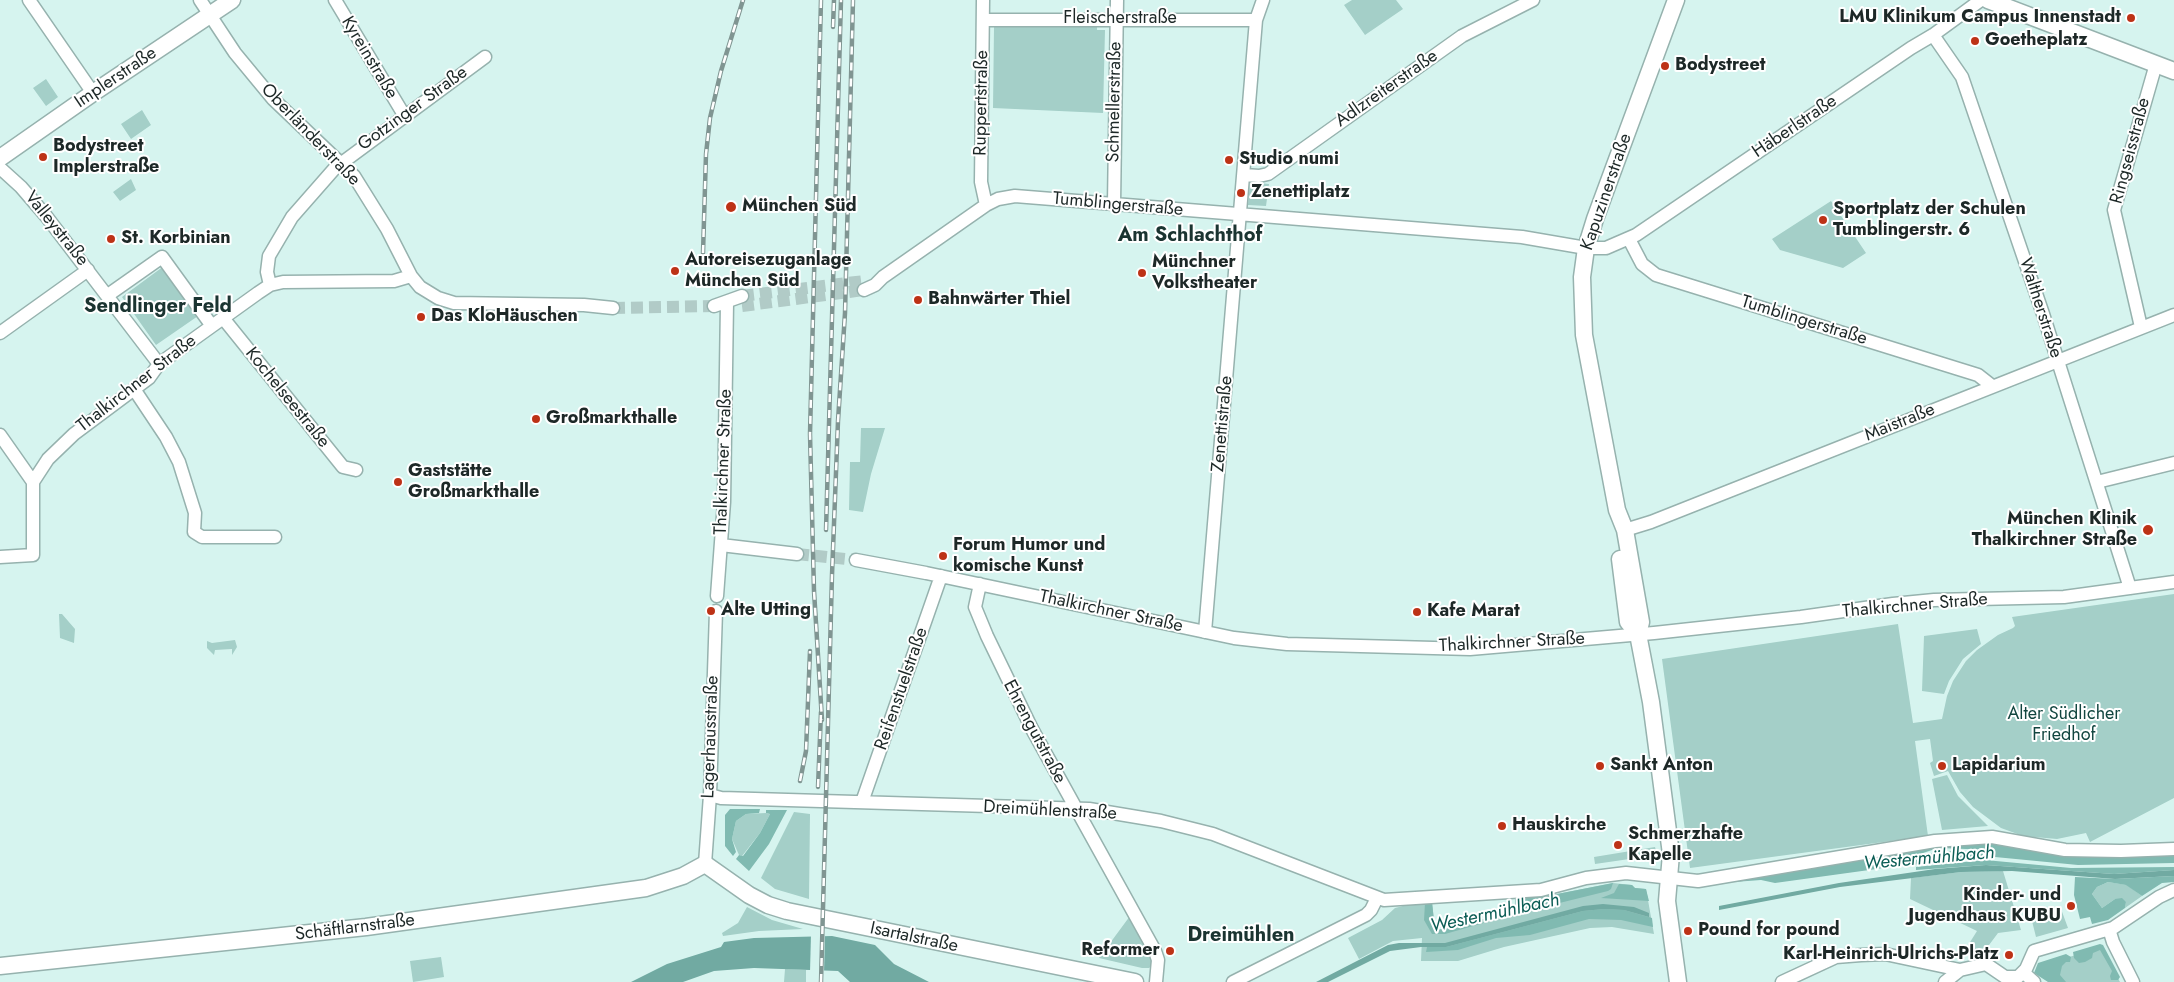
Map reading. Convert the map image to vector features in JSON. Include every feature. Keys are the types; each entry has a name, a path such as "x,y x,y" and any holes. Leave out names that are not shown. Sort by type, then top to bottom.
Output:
{"main road":[{"name":"Implerstraße","path":"0,158 93,93 205,8 232,0"},
{"name":"Kapuzinerstraße","path":"1676,0 1594,219 1586,248 1581,298 1584,335 1617,510 1625,530 1641,622 1638,634 1651,702 1671,854 1667,901 1678,982"},
{"path":"1988,0 2174,71"},
{"name":"Kapuzinerstraße","path":"1617,510 1616,532 1628,622 1638,634"},
{"name":"Schäftlarnstraße","path":"0,966 373,927 646,888 683,876 705,864"},
{"name":"Isartalstraße","path":"705,864 749,895 768,905 787,911 1135,982"}],"street":[{"path":"29,0 93,93"},
{"name":"Kyreinstraße","path":"335,0 404,115"},
{"name":"Ruppertstraße","path":"983,0 981,182 986,204"},
{"name":"Schmellerstraße","path":"1114,204 1117,0"},
{"path":"1240,216 1256,20 1263,0"},
{"name":"Adlzreiterstraße","path":"1244,175 1262,176 1268,174 1462,36 1533,0"},
{"name":"Häberlstraße","path":"1586,248 1606,248 1629,240 1911,48 1934,35 1981,0"},
{"name":"Oberländerstraße","path":"205,8 236,53 273,99 354,176 391,236 411,276"},
{"name":"Fleischerstraße","path":"983,20 1256,20"},
{"name":"Waltherstraße","path":"1934,35 1962,78 2058,362 2130,588"},
{"name":"Gotzinger Straße","path":"270,285 267,272 269,256 292,217 341,163 485,57"},
{"name":"Ringseisstraße","path":"2141,327 2114,210 2156,64"},
{"name":"Valleystraße","path":"0,168 33,200 108,295 159,364"},
{"name":"Tumblingerstraße","path":"864,285 883,276 986,204 1000,198 1015,196 1240,216 1522,237 1586,248"},
{"name":"Zenettistraße","path":"1205,632 1240,216"},
{"name":"Tumblingerstraße","path":"1629,240 1642,264 1656,275 1978,375 1992,386"},
{"path":"108,295 162,257 212,326"},
{"path":"0,333 88,270"},
{"path":"411,276 432,295 454,303 613,304"},
{"name":"Thalkirchner Straße","path":"33,482 48,459 64,442 153,374 159,364 270,285 283,282 394,282 411,276"},
{"path":"714,302 742,301"},
{"name":"Thalkirchner Straße","path":"727,303 721,545 796,554"},
{"name":"Maistraße","path":"1625,530 1651,522 2174,315"},
{"name":"Kochelseestraße","path":"223,318 343,466 356,470"},
{"path":"134,389 180,462 192,497 195,513 194,532 202,537 275,537"},
{"path":"0,435 33,482 33,555 0,557"},
{"path":"2097,482 2174,463"},
{"path":"717,596 721,545"},
{"name":"Thalkirchner Straße","path":"856,560 980,584 1234,638 1286,644 1470,649 1801,617 1934,600 2064,597 2174,582"},
{"name":"Reifenstuelstraße","path":"862,802 941,576"},
{"name":"Ehrengutstraße","path":"980,584 975,607 984,630 1003,672 1076,810 1155,951 1158,960 1156,982"},
{"name":"Lagerhausstraße","path":"705,864 710,795 716,611"},
{"name":"Dreimühlenstraße","path":"710,795 721,798 1089,809 1161,821 1213,834 1377,898"},
{"path":"1233,982 1366,915 1377,898 1384,900 1540,890 1586,878 1626,873 1698,881 1935,841 1992,837 2065,850 2122,851 2174,849"},
{"path":"2019,978 2031,954 2036,950 2109,930 2159,897 2174,890"},
{"path":"2109,930 2114,945 2133,982"},
{"path":"1782,982 1836,957 1885,954 1960,970 1986,964 1990,965 2002,976 2034,982"},
{"path":"1945,982 1960,970"}],"green space":[{"path":"1352,0 1396,0 1403,9 1365,35 1344,5"},
{"path":"1097,24 1097,30 1105,30 1103,113 993,108 994,27"},
{"path":"46,79 58,97 46,106 33,88"},
{"path":"142,110 151,125 131,139 121,124"},
{"path":"131,179 136,190 120,201 113,192"},
{"path":"1250,182 1269,184 1266,206 1248,205"},
{"name":"Sportplatz der Schulen Tumblingerstr. 6","path":"1831,201 1866,253 1843,268 1780,250 1772,239"},
{"path":"164,266 198,316 156,345 122,297"},
{"path":"861,428 885,428 871,474 863,512 849,510 850,462 860,462"},
{"name":"Alter Südlicher Friedhof","path":"2174,594 2174,798 2090,842 2086,833 2057,839 2023,836 2001,828 1973,807 1960,792 1948,771 1934,776 1930,763 1933,761 1930,739 1915,741 1928,836 1690,868 1662,659 1898,624 1913,723 1942,719 1947,696 1953,681 1966,661 1977,650 1998,635 2013,628 2015,626 2012,617"},
{"path":"59,614 62,614 75,629 74,643 60,638"},
{"path":"1977,629 1981,644 1963,659 1949,681 1944,694 1922,691 1924,636"},
{"path":"235,640 237,647 232,655 232,649 215,650 214,655 207,648 207,641 212,643"},
{"path":"1947,775 1958,796 1988,826 1942,830 1932,779"},
{"path":"730,809 760,809 759,813 746,814 736,821 732,839 736,852 733,856 725,846 725,815"},
{"path":"766,810 787,810 769,844 749,871 736,859 739,855 743,856 760,833 770,814 766,813"},
{"path":"794,812 810,814 809,899 775,889 761,878"},
{"path":"746,814 770,814 760,833 742,856 739,855 732,839 736,821"},
{"path":"1985,841 2172,854 2174,856 2174,863 2078,865 1995,857 1992,850 1940,848 1940,845"},
{"path":"1655,847 1657,855 1595,864 1594,857"},
{"path":"1934,847 1932,850 1896,862 1891,867 1775,883 1761,880 1734,882 1733,878"},
{"path":"1938,851 1988,852 1990,857 1901,866"},
{"path":"1985,860 2071,868 2174,867 2174,870 2114,874 1986,865 1916,870 1916,867"},
{"path":"2003,871 2021,930 1998,933 1989,945 1988,953 1980,956 1967,947 1977,931 1910,899 1911,878 1961,872"},
{"path":"2174,876 2174,882 2162,883 2142,896 2126,885 2108,882 2097,887 2092,894 2102,908 2115,899 2122,898 2126,902 2125,908 2108,920 2092,924 2090,917 2080,919 2074,895 2075,877 2115,879"},
{"path":"2108,882 2127,885 2142,896 2125,908 2126,902 2115,899 2102,908 2092,894 2097,887"},
{"path":"1613,883 1646,889 1654,934 1612,927 1590,928 1504,947 1458,961 1421,961 1422,938 1393,941 1359,959 1348,938 1382,920 1395,908 1407,905 1432,902 1435,930 1459,927 1516,909 1515,898 1547,896"},
{"path":"1613,883 1608,891 1445,934 1432,934 1424,920 1425,903 1432,902 1435,930 1459,927 1516,909 1515,898 1547,896"},
{"path":"1619,884 1646,889 1649,901 1601,898 1614,893"},
{"path":"747,907 772,920 803,929 759,931 723,936 722,933 738,923"},
{"path":"2061,909 2068,928 2036,937 2031,917"},
{"path":"1624,910 1652,918 1653,927 1621,920 1589,919 1530,935 1496,938 1458,950 1426,952 1427,947 1446,947 1583,911"},
{"path":"1130,916 1154,964 1149,968 1099,958"},
{"path":"2100,944 2103,945 2120,977 2118,980 2111,980 2112,971 2100,950 2093,953 2092,958 2085,962 2079,963 2074,958 2073,952"},
{"path":"2101,947 2120,982 2054,982 2044,965"},
{"path":"2066,954 2071,957 2070,962 2066,962 2062,966 2060,975 2066,982 2048,982 2034,973 2038,963"},
{"path":"441,957 444,977 413,982 410,961"},
{"path":"785,969 806,970 806,982 784,982"}],"water":[{"path":"1986,865 2114,874 2174,870 2174,876 2115,879 2012,871 1961,872 1840,887 1719,910 1719,906 1839,883 1935,869"},
{"path":"1603,904 1634,907 1649,913 1649,917 1624,910 1583,911 1446,947 1421,947 1390,951 1328,982 1316,982 1388,945 1399,943 1445,943 1583,906"},
{"path":"832,936 875,945 894,964 929,982 850,982 838,971 754,968 714,971 683,982 631,982 667,964 721,947 724,942 754,938"}],"pier":[{"path":"825,933 824,973 810,972 811,934"}],"tunnel":[{"path":"742,296 864,281"},
{"path":"742,306 864,290"},
{"path":"613,308 714,306"},
{"path":"797,554 856,560"}],"railway":[{"path":"703,253 706,154 710,118 721,71 743,0"},
{"path":"821,0 810,434 814,591 822,720"},
{"path":"833,27 834,0"},
{"path":"826,530 841,0"},
{"path":"821,982 832,575 838,421 845,313 853,0"},
{"path":"800,781 806,751 810,651"},
{"path":"818,787 821,712"}],"place":[{"name":"LMU Klinikum Campus Innenstadt","path":"2131,18"},
{"name":"Goetheplatz","path":"1975,41"},
{"name":"Bodystreet","path":"1665,66"},
{"name":"Bodystreet Implerstraße","path":"43,157"},
{"name":"Studio numi","path":"1229,160"},
{"name":"Zenettiplatz","path":"1241,193"},
{"name":"München Süd","path":"731,207"},
{"name":"Sportplatz der Schulen Tumblingerstr. 6","path":"1823,220"},
{"name":"St. Korbinian","path":"111,239"},
{"name":"Autoreisezuganlage München Süd","path":"675,271"},
{"name":"Münchner Volkstheater","path":"1142,273"},
{"name":"Bahnwärter Thiel","path":"918,300"},
{"name":"Das KloHäuschen","path":"421,317"},
{"name":"Großmarkthalle","path":"536,419"},
{"name":"Gaststätte Großmarkthalle","path":"398,482"},
{"name":"München Klinik Thalkirchner Straße","path":"2148,530"},
{"name":"Forum Humor und komische Kunst","path":"943,556"},
{"name":"Alte Utting","path":"711,611"},
{"name":"Kafe Marat","path":"1417,612"},
{"name":"Sankt Anton","path":"1600,766"},
{"name":"Lapidarium","path":"1942,766"},
{"name":"Hauskirche","path":"1502,826"},
{"name":"Schmerzhafte Kapelle","path":"1618,845"},
{"name":"Kinder- und Jugendhaus KUBU","path":"2071,906"},
{"name":"Pound for pound","path":"1688,931"},
{"name":"Reformer","path":"1170,951"},
{"name":"Karl-Heinrich-Ulrichs-Platz","path":"2009,955"}],"district":[{"name":"Am Schlachthof","path":"1190,236"},
{"name":"Sendlinger Feld","path":"158,307"},
{"name":"Dreimühlen","path":"1241,936"}],"water label":[{"name":"Westermühlbach","path":"1929,859"},
{"name":"Westermühlbach","path":"1495,914"}]}
